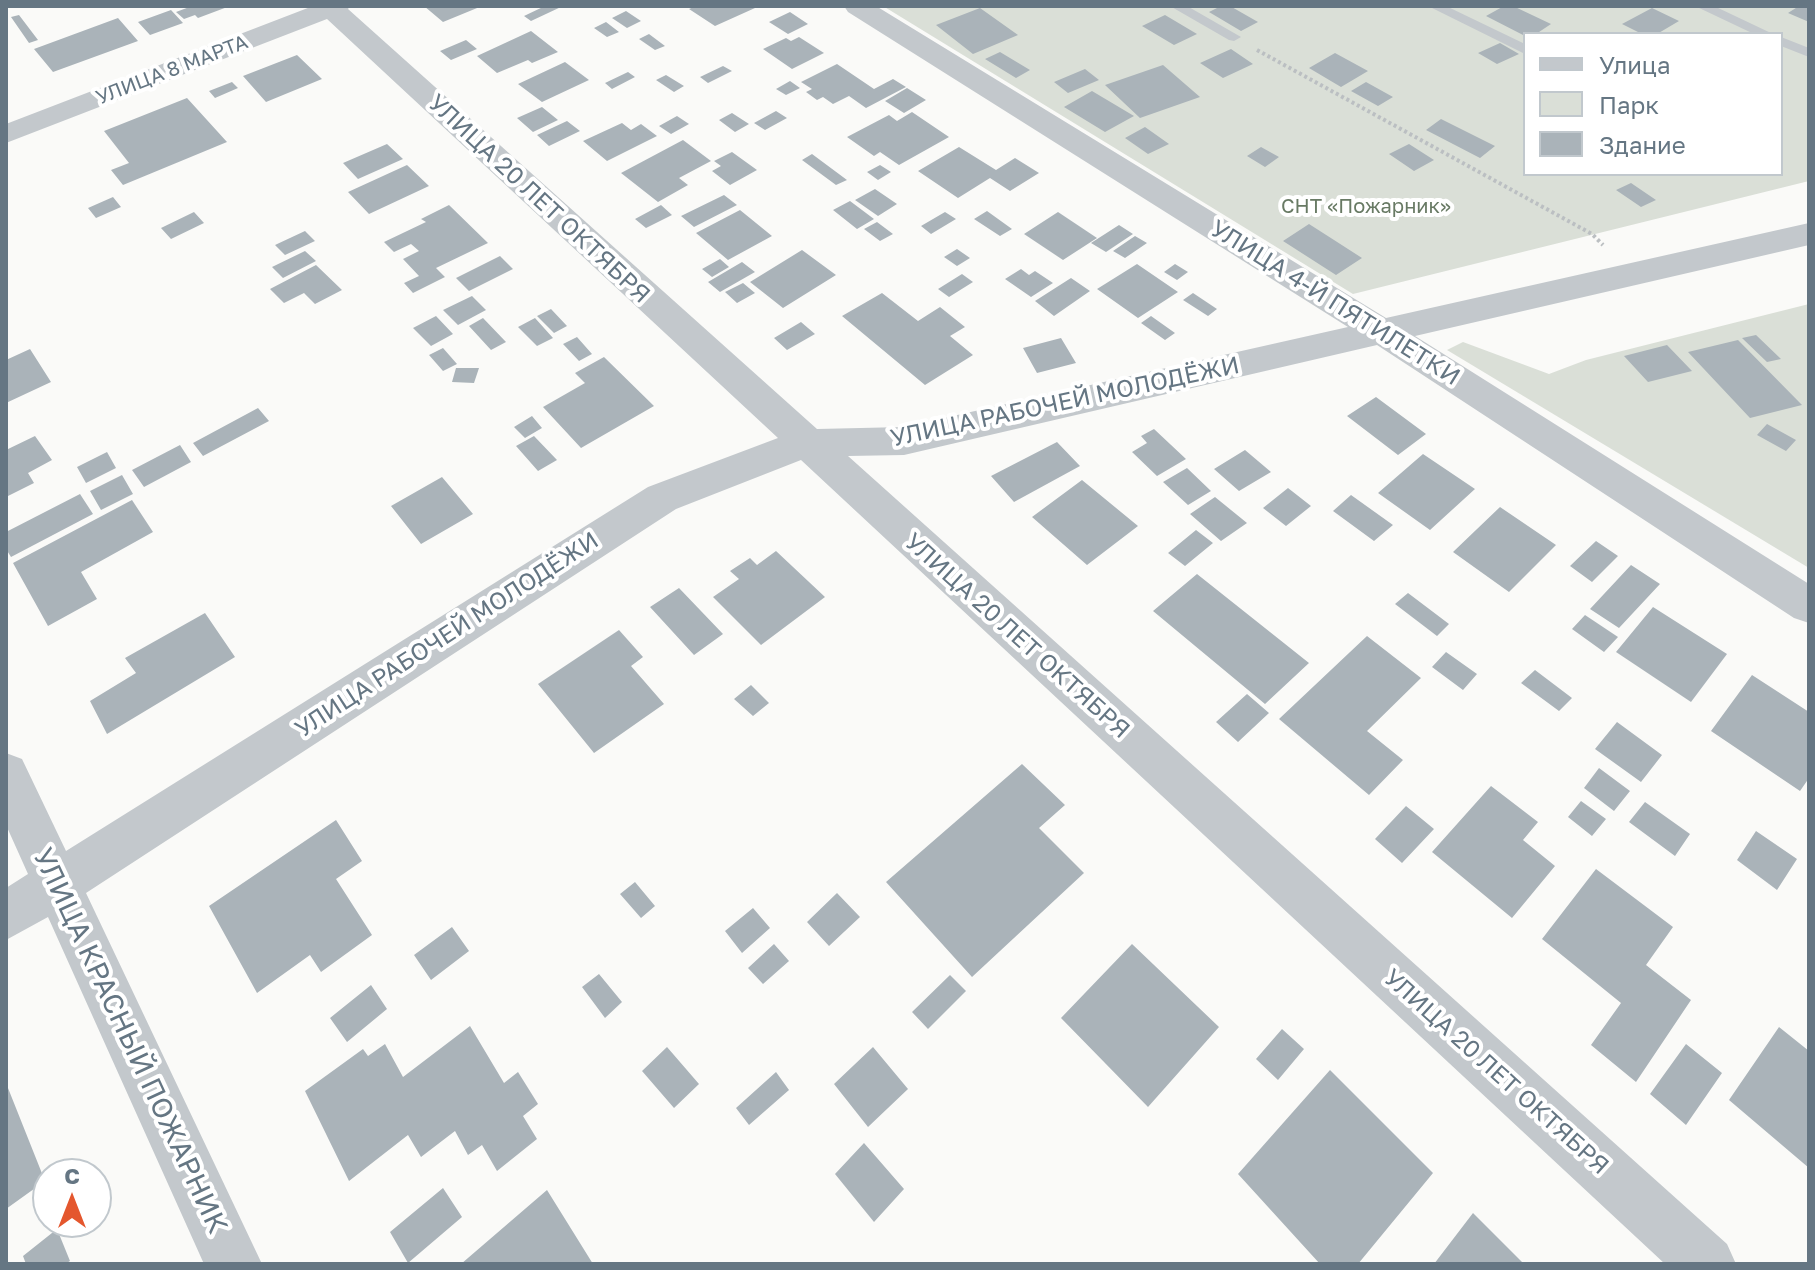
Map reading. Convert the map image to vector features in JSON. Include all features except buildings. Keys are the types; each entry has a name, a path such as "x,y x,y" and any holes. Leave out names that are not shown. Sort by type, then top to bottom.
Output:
{"street":[{"name":"УЛИЦА 4-Й ПЯТИЛЕТКИ","path":"857,6 1382,332 1809,606"},
{"name":"УЛИЦА 8 МАРТА","path":"6,134 333,7"},
{"name":"УЛИЦА 20 ЛЕТ ОКТЯБРЯ","path":"333,7 805,443 1707,1264"},
{"name":"УЛИЦА РАБОЧЕЙ МОЛОДЁЖИ","path":"6,916 662,498 805,443 904,441 1809,234"},
{"name":"УЛИЦА КРАСНЫЙ ПОЖАРНИК","path":"6,774 233,1264"}],"lane":[{"path":"1435,6 1523,49"},
{"path":"1702,6 1761,32"},
{"path":"1186,8 1234,37"},
{"path":"1783,42 1809,53"}],"path":[{"path":"1234,37 1592,234 1634,273"}],"green space":[{"name":"СНТ «Пожарник»","path":"883,6 1809,6 1809,181 1353,294"},
{"path":"1809,304 1809,568 1447,350 1463,342 1549,374 1586,360"}]}
